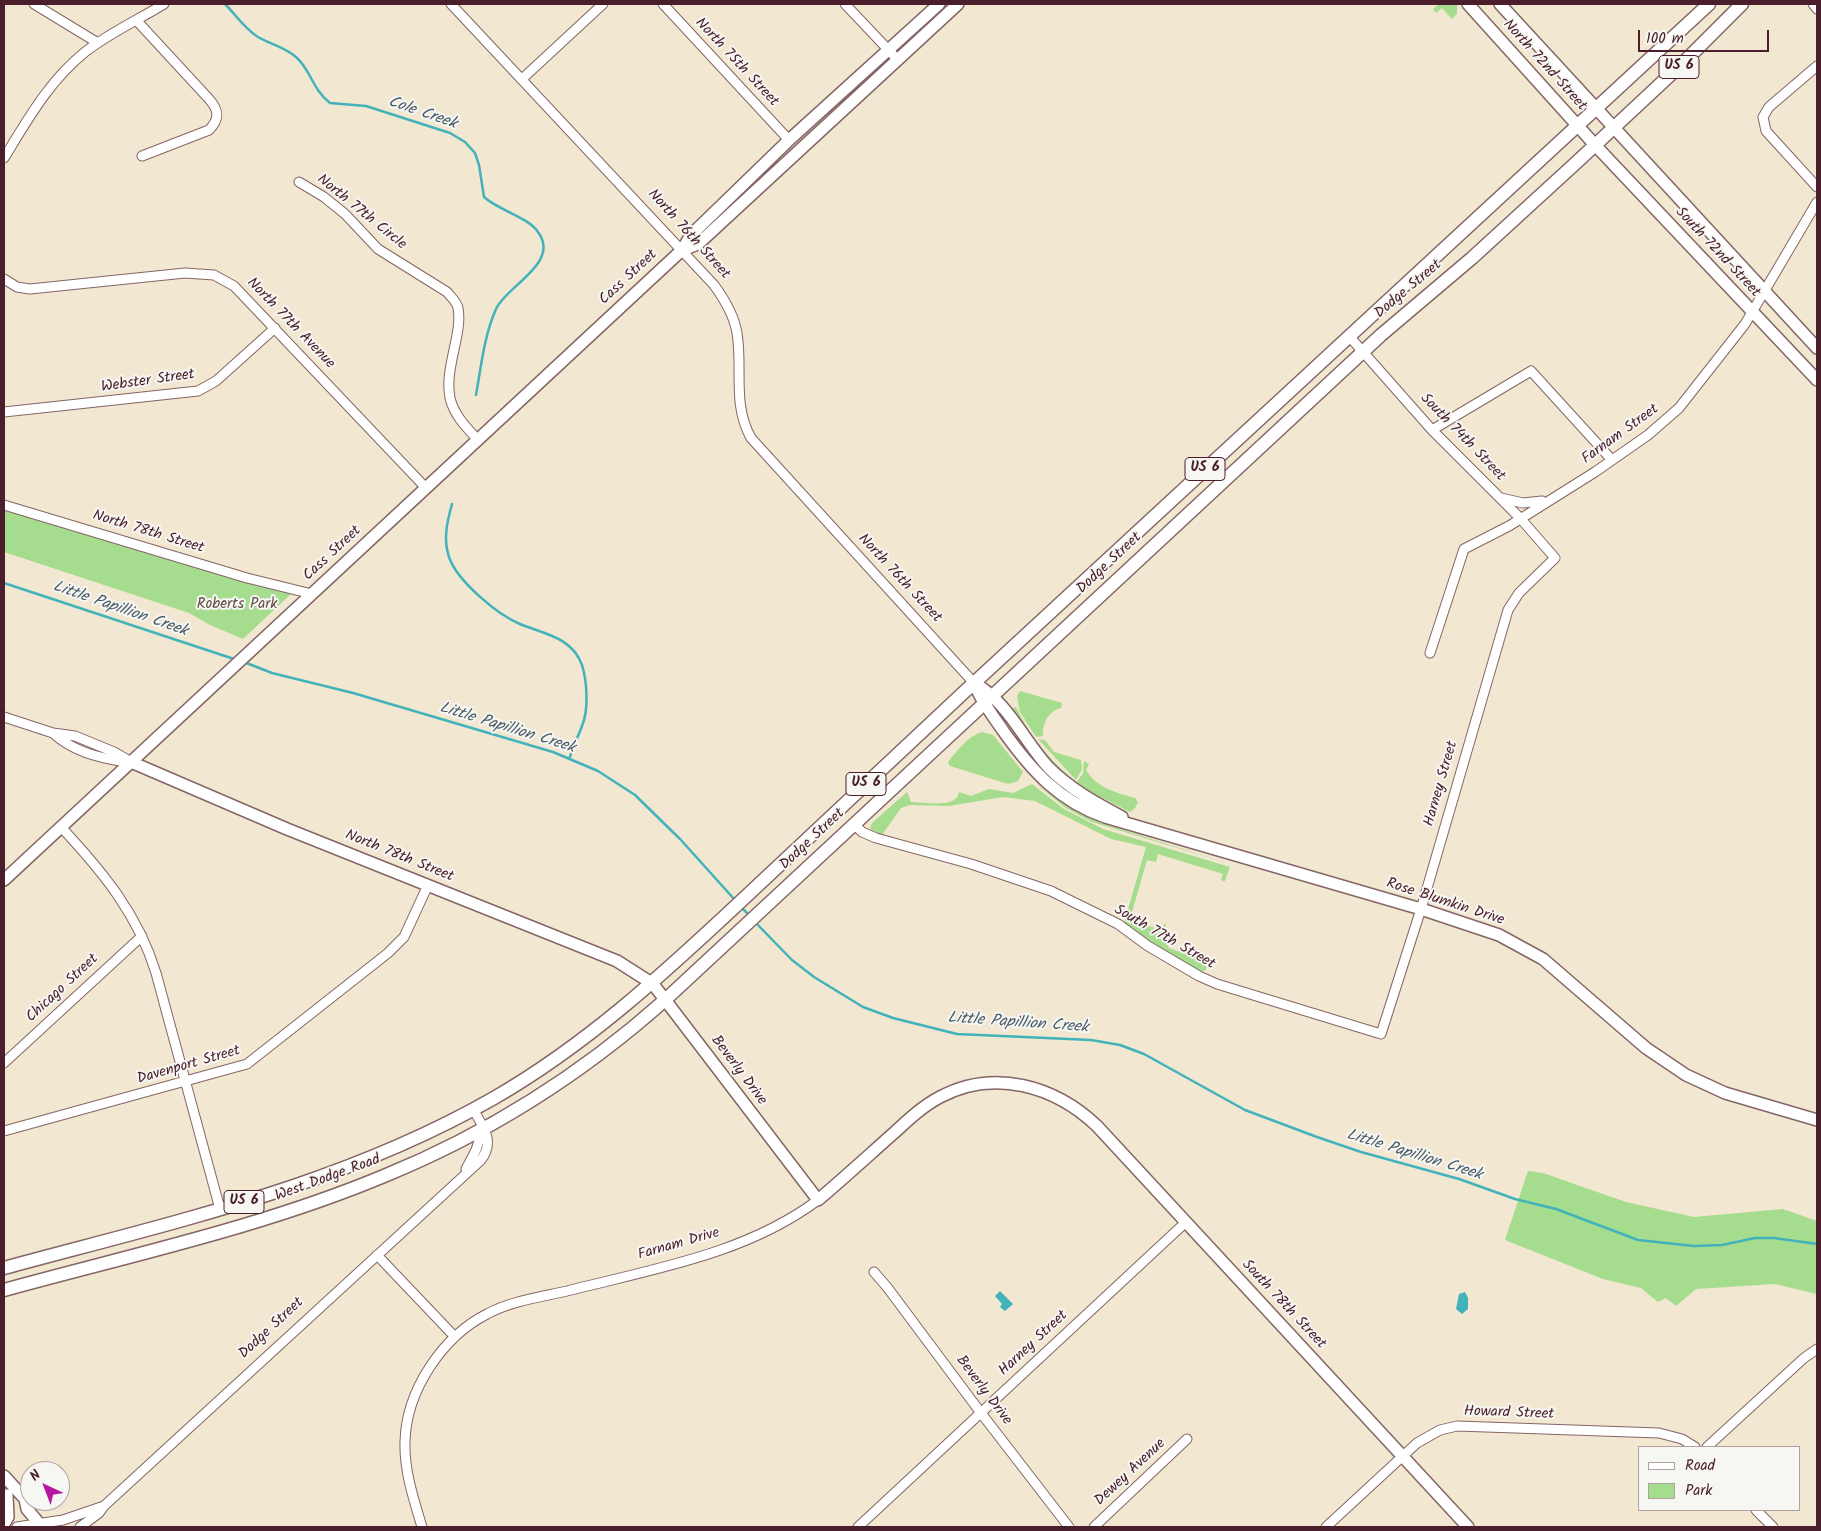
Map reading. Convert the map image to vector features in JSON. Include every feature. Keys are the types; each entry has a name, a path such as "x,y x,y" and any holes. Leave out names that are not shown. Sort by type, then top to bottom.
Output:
{"highway":[{"name":"Dodge Street","path":"473,1109 560,1056 613,1017 653,984 974,683 1709,4"},
{"name":"Dodge Street","path":"483,1128 576,1072 622,1038 665,1000 1363,352 1472,258 1595,145 1742,4"},
{"name":"West Dodge Road","path":"4,1268 297,1186 349,1167 427,1133 473,1109"},
{"name":"West Dodge Road","path":"4,1290 149,1252 309,1204 394,1172 483,1128"}],"main road":[{"name":"Cass Street","path":"4,880 682,250 691,235 789,140 939,4"},
{"name":"Cass Street","path":"682,250 698,244 958,4"},
{"name":"North 72nd Street","path":"1468,4 1595,145"},
{"name":"North 72nd Street","path":"1500,4 1614,127"},
{"name":"South 72nd Street","path":"1614,127 1817,348"},
{"name":"South 72nd Street","path":"1595,145 1817,380"},
{"name":"North 76th Street","path":"974,683 989,700"},
{"name":"Rose Blumkin Drive","path":"989,700 1055,773 1087,797 1139,826 1493,932 1530,951 1563,975 1646,1048 1700,1083 1740,1098 1817,1120"},
{"name":"North 78th Street","path":"131,762 221,802 617,961 653,984"},
{"name":"Beverly Drive","path":"653,984 818,1200"},
{"name":"Farnam Drive","path":"818,1200 918,1112 947,1093 982,1084 1019,1084 1047,1092 1073,1106"},
{"name":"South 78th Street","path":"1073,1106 1097,1126 1468,1527"},
{"path":"4,1476 20,1494"},
{"path":"6,1493 20,1507"},
{"path":"4,1524 8,1517 6,1493"},
{"path":"29,1511 41,1526"}],"street":[{"path":"34,4 98,43"},
{"path":"4,158 42,96 66,69 98,43 164,4"},
{"name":"North 76th Street","path":"451,4 714,285 732,314 738,336 739,407 751,438 974,683"},
{"path":"522,78 603,4"},
{"name":"North 75th Street","path":"663,4 789,140"},
{"path":"845,4 897,59"},
{"path":"1812,4 1817,9"},
{"path":"137,21 209,99 218,114 216,123 209,130 142,156"},
{"path":"1817,66 1765,110 1763,122 1766,131 1817,187"},
{"name":"North 77th Circle","path":"299,182 324,197 344,214 378,249 447,292 454,300 458,307 458,318 450,366 450,397 459,418 478,440"},
{"name":"Farnam Street","path":"1430,653 1464,549 1520,518 1612,460 1652,432 1679,408 1724,353 1753,312 1817,202"},
{"name":"North 77th Avenue","path":"4,279 17,287 30,289 203,273 221,278 234,286 426,488"},
{"name":"Webster Street","path":"4,412 198,391 216,381 275,328"},
{"name":"South 74th Street","path":"1349,336 1432,430 1520,518 1555,558"},
{"path":"1432,430 1531,371 1612,460"},
{"path":"1499,497 1523,503 1547,500"},
{"name":"North 78th Street","path":"4,505 247,578 312,594"},
{"name":"Harney Street","path":"1381,1034 1421,909 1508,610 1518,593 1555,558"},
{"path":"4,717 52,733 75,736 114,752 131,762"},
{"name":"South 77th Street","path":"854,824 866,834 876,838 971,864 1060,895 1118,924 1148,946 1199,976 1217,984 1381,1034"},
{"path":"60,827 111,883 142,936 156,973 220,1209"},
{"name":"Davenport Street","path":"4,1131 185,1082 251,1062 381,958 404,937 428,885"},
{"name":"Chicago Street","path":"4,1063 142,936"},
{"path":"473,1109 483,1128"},
{"name":"Dodge Street","path":"80,1527 99,1514 104,1506 462,1176 474,1156 483,1128"},
{"name":"Farnam Drive","path":"422,1527 406,1459 406,1426 417,1391 428,1371 455,1337 478,1319 497,1309 690,1258 753,1239 784,1224 818,1200"},
{"name":"Harney Street","path":"858,1527 1186,1222"},
{"path":"377,1254 455,1337"},
{"name":"Beverly Drive","path":"874,1272 1069,1527"},
{"path":"1708,1446 1814,1351"},
{"name":"Howard Street","path":"1326,1527 1403,1456 1432,1434 1457,1426 1659,1434 1682,1439 1693,1446"},
{"name":"Dewey Avenue","path":"1094,1527 1187,1439"},
{"name":"Dodge Street","path":"17,1527 41,1526 82,1515 104,1506"},
{"path":"1757,1511 1773,1527"}],"green space":[{"path":"1439,4 1457,4 1457,14 1452,19 1442,8 1436,13 1433,9"},
{"name":"Roberts Park","path":"4,505 294,591 243,639 210,625 189,613 4,552"},
{"path":"1020,691 1062,703 1061,708 1049,715 1044,727 1043,736 1036,737 1020,712 1017,696"},
{"path":"1016,707 1036,741 1062,770 1093,794 1128,813 1124,813 1074,784 1049,760 1011,709"},
{"path":"982,732 993,735 1023,772 1018,781 1008,784 950,766 948,762 967,740"},
{"path":"1038,739 1045,740 1054,752 1081,760 1082,769 1076,780"},
{"path":"1084,761 1089,764 1086,770 1095,781 1114,791 1135,798 1138,802 1135,808 1130,812 1093,793 1077,782 1083,773"},
{"path":"1032,784 1064,809 1103,829 1230,867 1225,881 1223,881 1221,880 1223,874 1158,854 1156,862 1147,860 1132,912 1140,916 1138,923 1162,930 1164,924 1166,924 1164,937 1169,948 1207,961 1206,970 1201,972 1160,948 1124,923 1146,847 1111,839 1035,801 1003,797 949,806 910,805 901,808 882,835 870,829 872,823 907,792 911,802 947,803 953,801 959,792 971,796 989,789 1013,793"},
{"path":"1036,784 1077,812 1101,823 1230,864 1092,822 1066,808"},
{"path":"1528,1171 1543,1173 1626,1202 1694,1217 1783,1209 1817,1221 1817,1294 1775,1284 1696,1289 1676,1306 1666,1298 1658,1302 1641,1288 1603,1279 1505,1240"}],"water":[{"path":"1000,1291 1013,1304 1005,1311 1000,1307 1002,1304 995,1296"},
{"path":"1465,1292 1468,1298 1468,1309 1462,1314 1456,1309 1459,1294"}],"waterway":[{"name":"Cole Creek","path":"225,4 244,26 253,33 296,57 319,92 330,103 366,106 450,133 465,142 475,153 479,165 484,197 527,222 538,232 543,243 543,254 529,274 502,300 496,309 483,352 476,395"},
{"name":"Cole Creek","path":"452,504 447,524 446,544 449,557 460,576 479,596 511,620 564,642 571,648 582,665 586,687 586,712 570,757"},
{"name":"Little Papillion Creek","path":"4,583 237,660"},
{"name":"Little Papillion Creek","path":"244,662 272,673 353,693 553,752 598,771 635,795 680,839 735,900"},
{"name":"Little Papillion Creek","path":"740,906 750,916"},
{"name":"Little Papillion Creek","path":"755,922 792,960 814,977 863,1007 893,1018 957,1034 1091,1040 1120,1045 1144,1054 1245,1110 1361,1152 1459,1179 1515,1199 1556,1209 1638,1240 1694,1246 1722,1245 1755,1238 1774,1238 1817,1244"}]}
